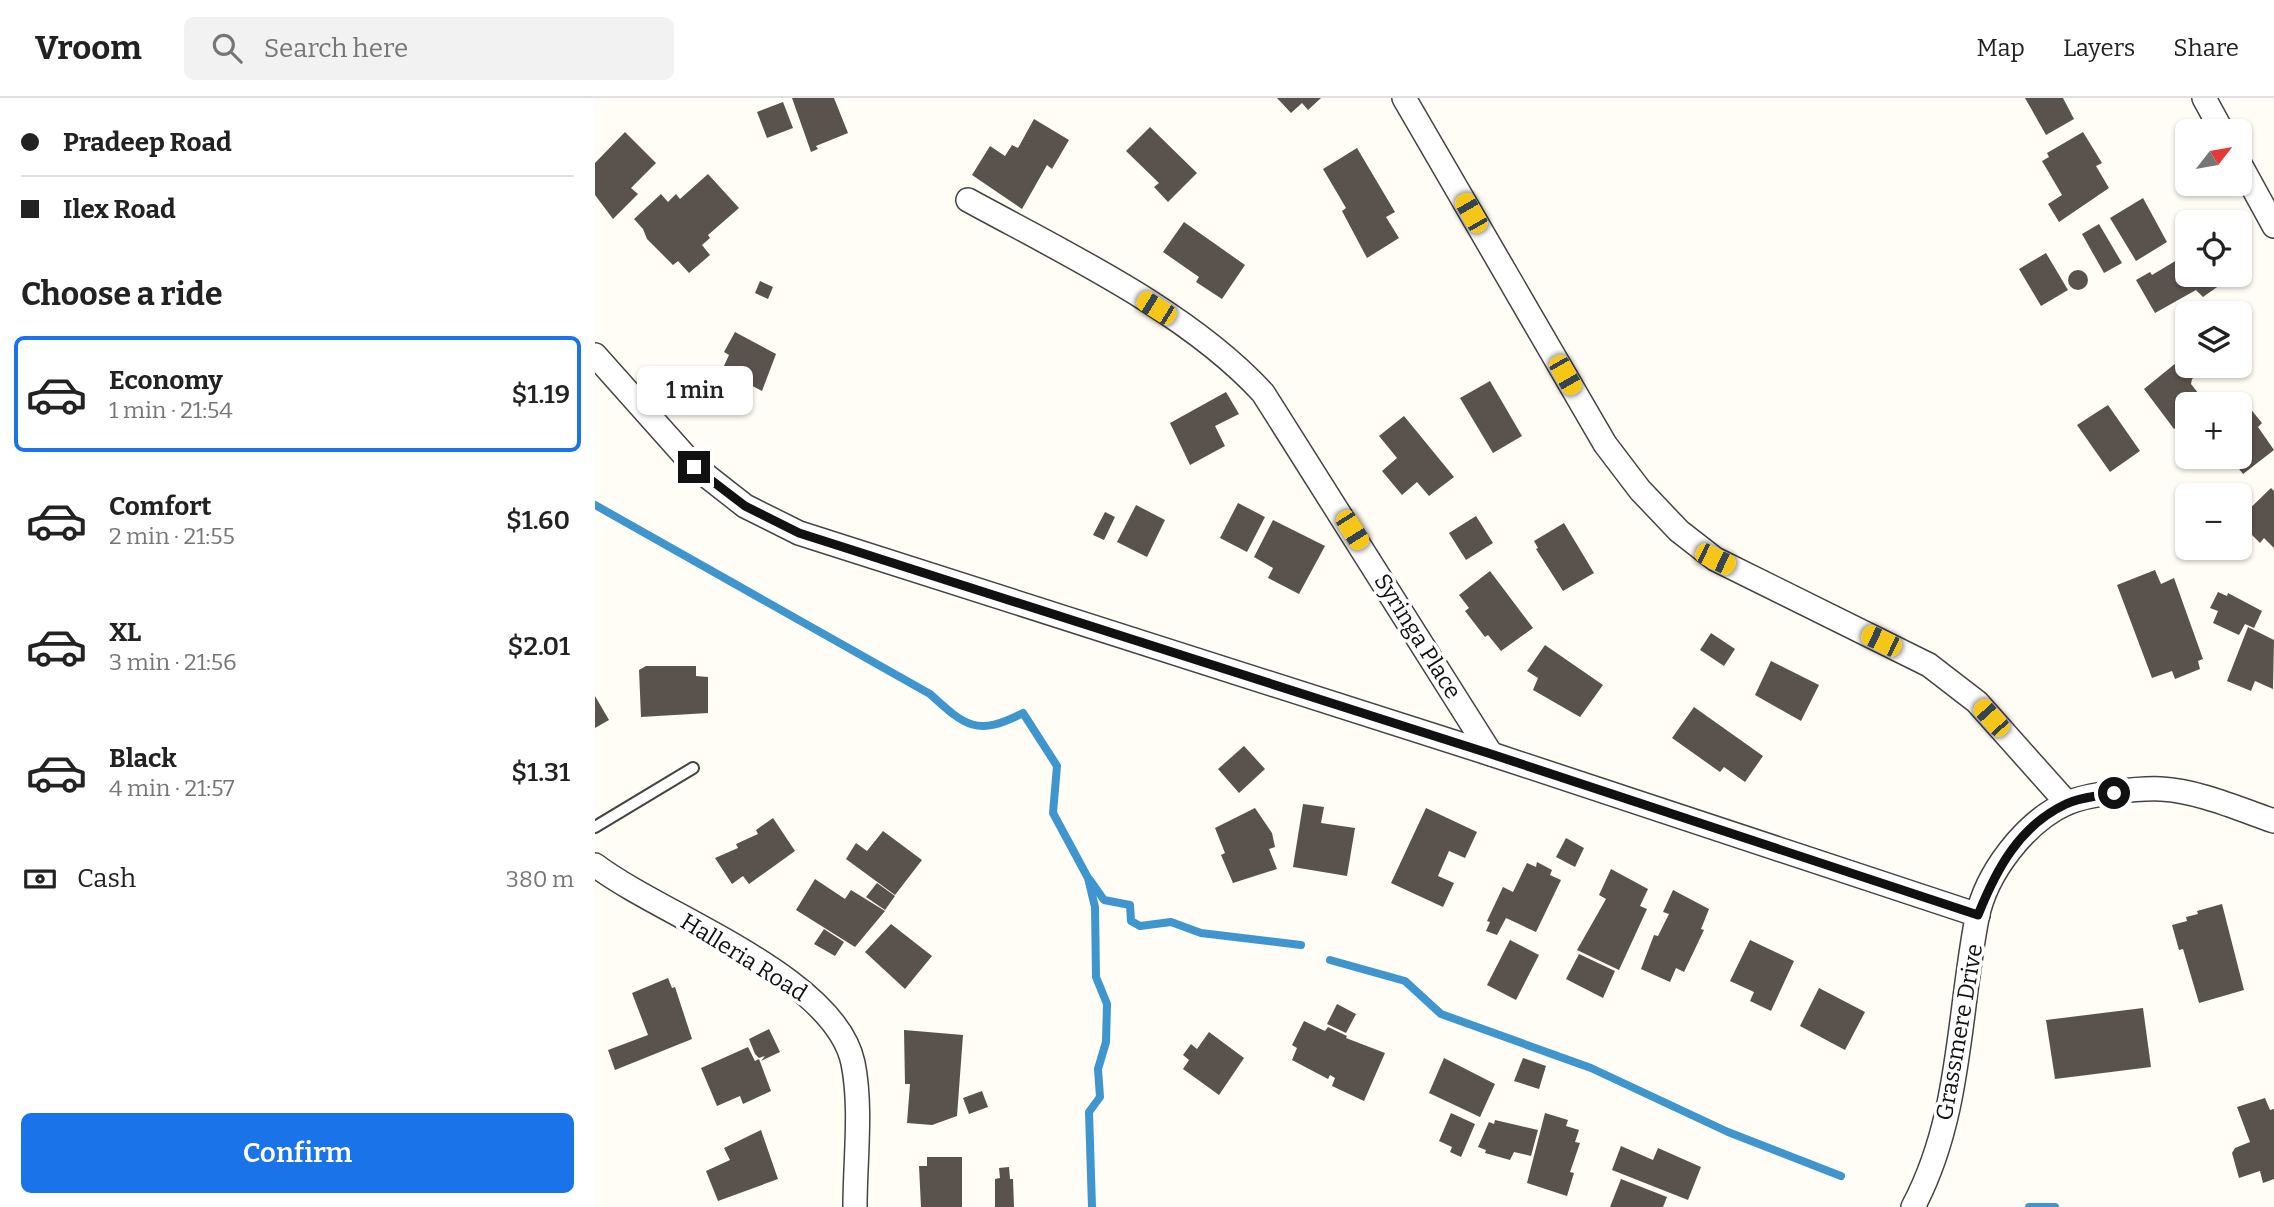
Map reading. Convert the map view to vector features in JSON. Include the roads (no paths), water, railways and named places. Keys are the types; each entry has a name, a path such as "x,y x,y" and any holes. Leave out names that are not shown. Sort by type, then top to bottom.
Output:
{"street":[{"path":"1404,98 1605,444 1640,490 1679,531 1715,559 1929,664 1977,702 2067,803 2114,793 2162,789 2218,802 2274,821"},
{"path":"2204,98 2215,119"},
{"path":"2252,186 2274,226"},
{"name":"Syringa Place","path":"968,200 1086,264 1203,337 1235,361 1263,393 1491,754"},
{"path":"595,355 694,467 745,506 799,533 1491,754 1978,915"},
{"name":"Grassmere Drive","path":"1913,1207 1926,1183 1950,1107 1978,915 1993,879 2009,852 2031,827 2067,803"},
{"name":"Halleria Road","path":"595,864 772,970 819,1004 852,1060 856,1089 855,1207"}],"lane":[{"path":"595,827 694,768"}],"waterway":[{"path":"595,505 930,694 963,720 983,726 994,725 1023,713 1057,766 1053,813 1088,878 1095,907 1096,977 1107,1004 1106,1042 1098,1069 1100,1097 1089,1112 1092,1207"},
{"path":"1090,880 1104,900 1130,905 1131,921 1140,926 1171,922 1201,933 1301,945"},
{"path":"1330,960 1405,981 1441,1014 1591,1068 1728,1132 1841,1176"},
{"path":"2029,1207 2055,1207"}]}
